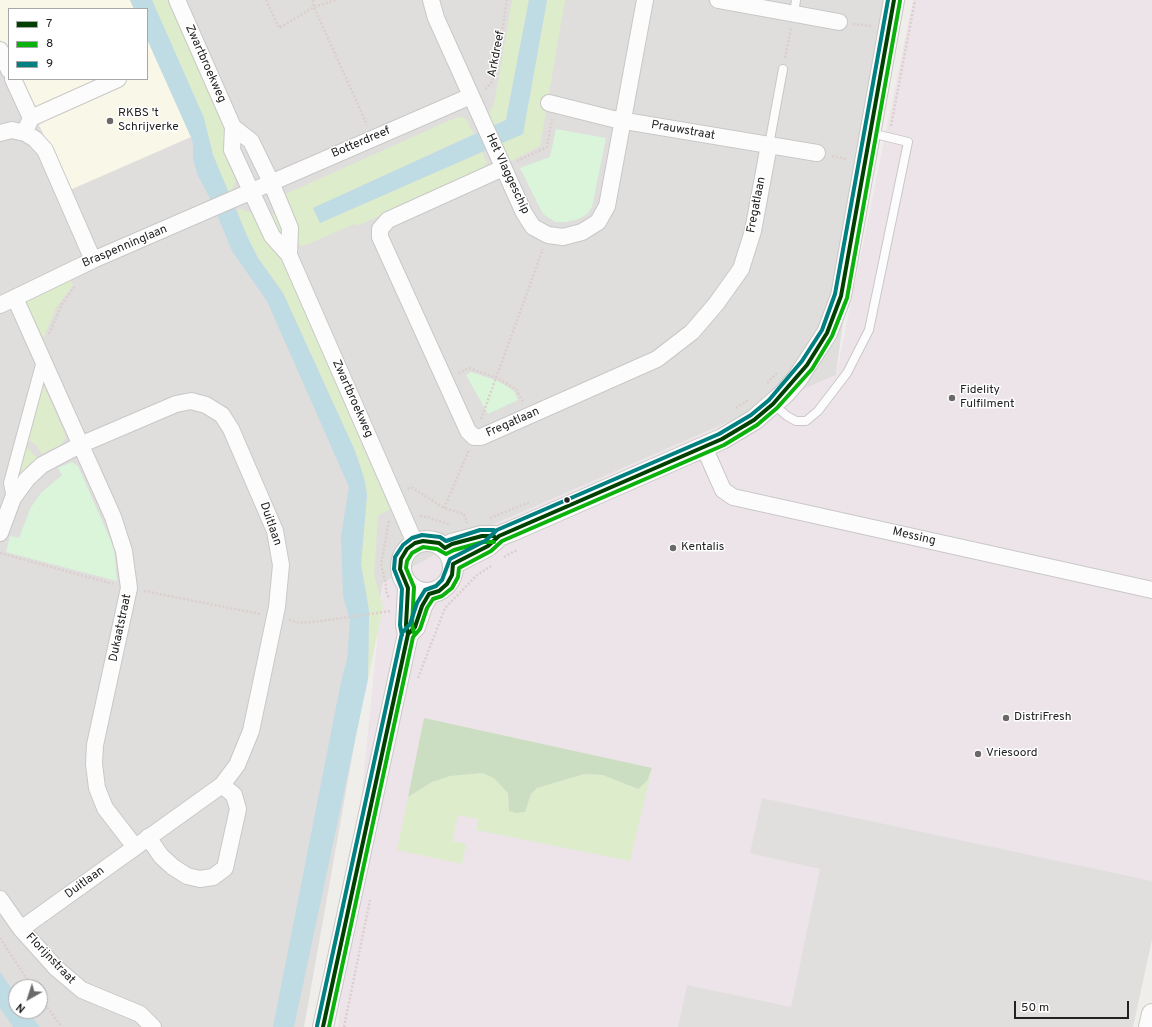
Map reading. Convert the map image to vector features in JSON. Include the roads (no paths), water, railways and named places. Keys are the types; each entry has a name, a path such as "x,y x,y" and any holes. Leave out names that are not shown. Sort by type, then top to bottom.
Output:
{"street":[{"name":"Zwartbroekweg","path":"177,0 233,127 232,150 272,236 289,255 415,543"},
{"name":"Het Vlaggeschip","path":"431,0 436,18 524,213 533,227 548,235 563,237 582,232 598,222 607,206 645,0"},
{"path":"718,0 795,7 839,22"},
{"path":"449,556 482,536 499,536 704,447 743,427 773,404 807,365 827,334 836,312 880,135 894,0"},
{"path":"0,50 8,68"},
{"path":"13,80 28,125 35,139 45,150 94,260"},
{"path":"0,133 28,125 116,80"},
{"name":"Botterdreef","path":"251,191 373,138 474,103"},
{"name":"Prauwstraat","path":"551,110 622,120 817,153"},
{"name":"Zwartbroekweg","path":"233,127 251,142 271,182 290,228 289,255"},
{"name":"Fregatlaan","path":"500,161 388,220 380,229 380,237 468,431 474,437 482,438 530,415 658,359 692,332 716,304 741,269 753,231 769,146"},
{"name":"Braspenninglaan","path":"0,305 94,260 214,209 251,191"},
{"name":"Dukaatstraat","path":"15,298 113,517 124,551 129,588 95,745 94,775 97,788 105,808 135,847"},
{"path":"13,498 10,483 43,361"},
{"name":"Duitlaan","path":"21,929 222,785 237,765 251,731 280,587 281,565 275,531 231,429 222,415 206,404 191,401 176,404 80,445"},
{"path":"0,533 13,498 27,479 42,465 80,445"},
{"name":"Messing","path":"704,447 722,490 733,497 1152,590"},
{"path":"323,1027 408,634 406,625 408,588 400,569 401,559 407,549 415,543 431,541 449,556 452,575 448,584 439,591 430,594 418,593 408,588"},
{"path":"408,634 415,627 422,606 430,594"},
{"path":"148,837 161,856 173,868 187,876 200,879 213,877 225,868 238,809 234,795 222,785"},
{"name":"Florijnstraat","path":"0,899 21,929 56,968 82,990 140,1014 153,1027"},
{"path":"1149,1027 1152,1014"}],"lane":[{"path":"769,146 783,69"},
{"path":"773,404 787,416 796,421 806,421 818,411 847,373 869,330 908,142 880,135"}],"water":[{"path":"130,0 152,0 204,118 213,155 247,236 258,258 283,293 355,451 364,478 367,495 361,564 369,611 368,679 294,1027 273,1027 341,682 347,660 350,620 343,596 341,536 349,487 267,301 232,251 211,200 198,176 193,159 193,144 191,137 148,41 148,8 134,8"},
{"path":"529,0 547,0 523,134 320,223 313,208 506,120"},
{"path":"0,972 8,984 8,1019 34,1019 40,1027 13,1027 0,1008"}],"place":[{"name":"RKBS 't Schrijverke","path":"110,121"},
{"name":"Fidelity Fulfilment","path":"952,398"},
{"name":"Kentalis","path":"673,548"},
{"name":"DistriFresh","path":"1006,718"},
{"name":"Vriesoord","path":"978,754"}]}
